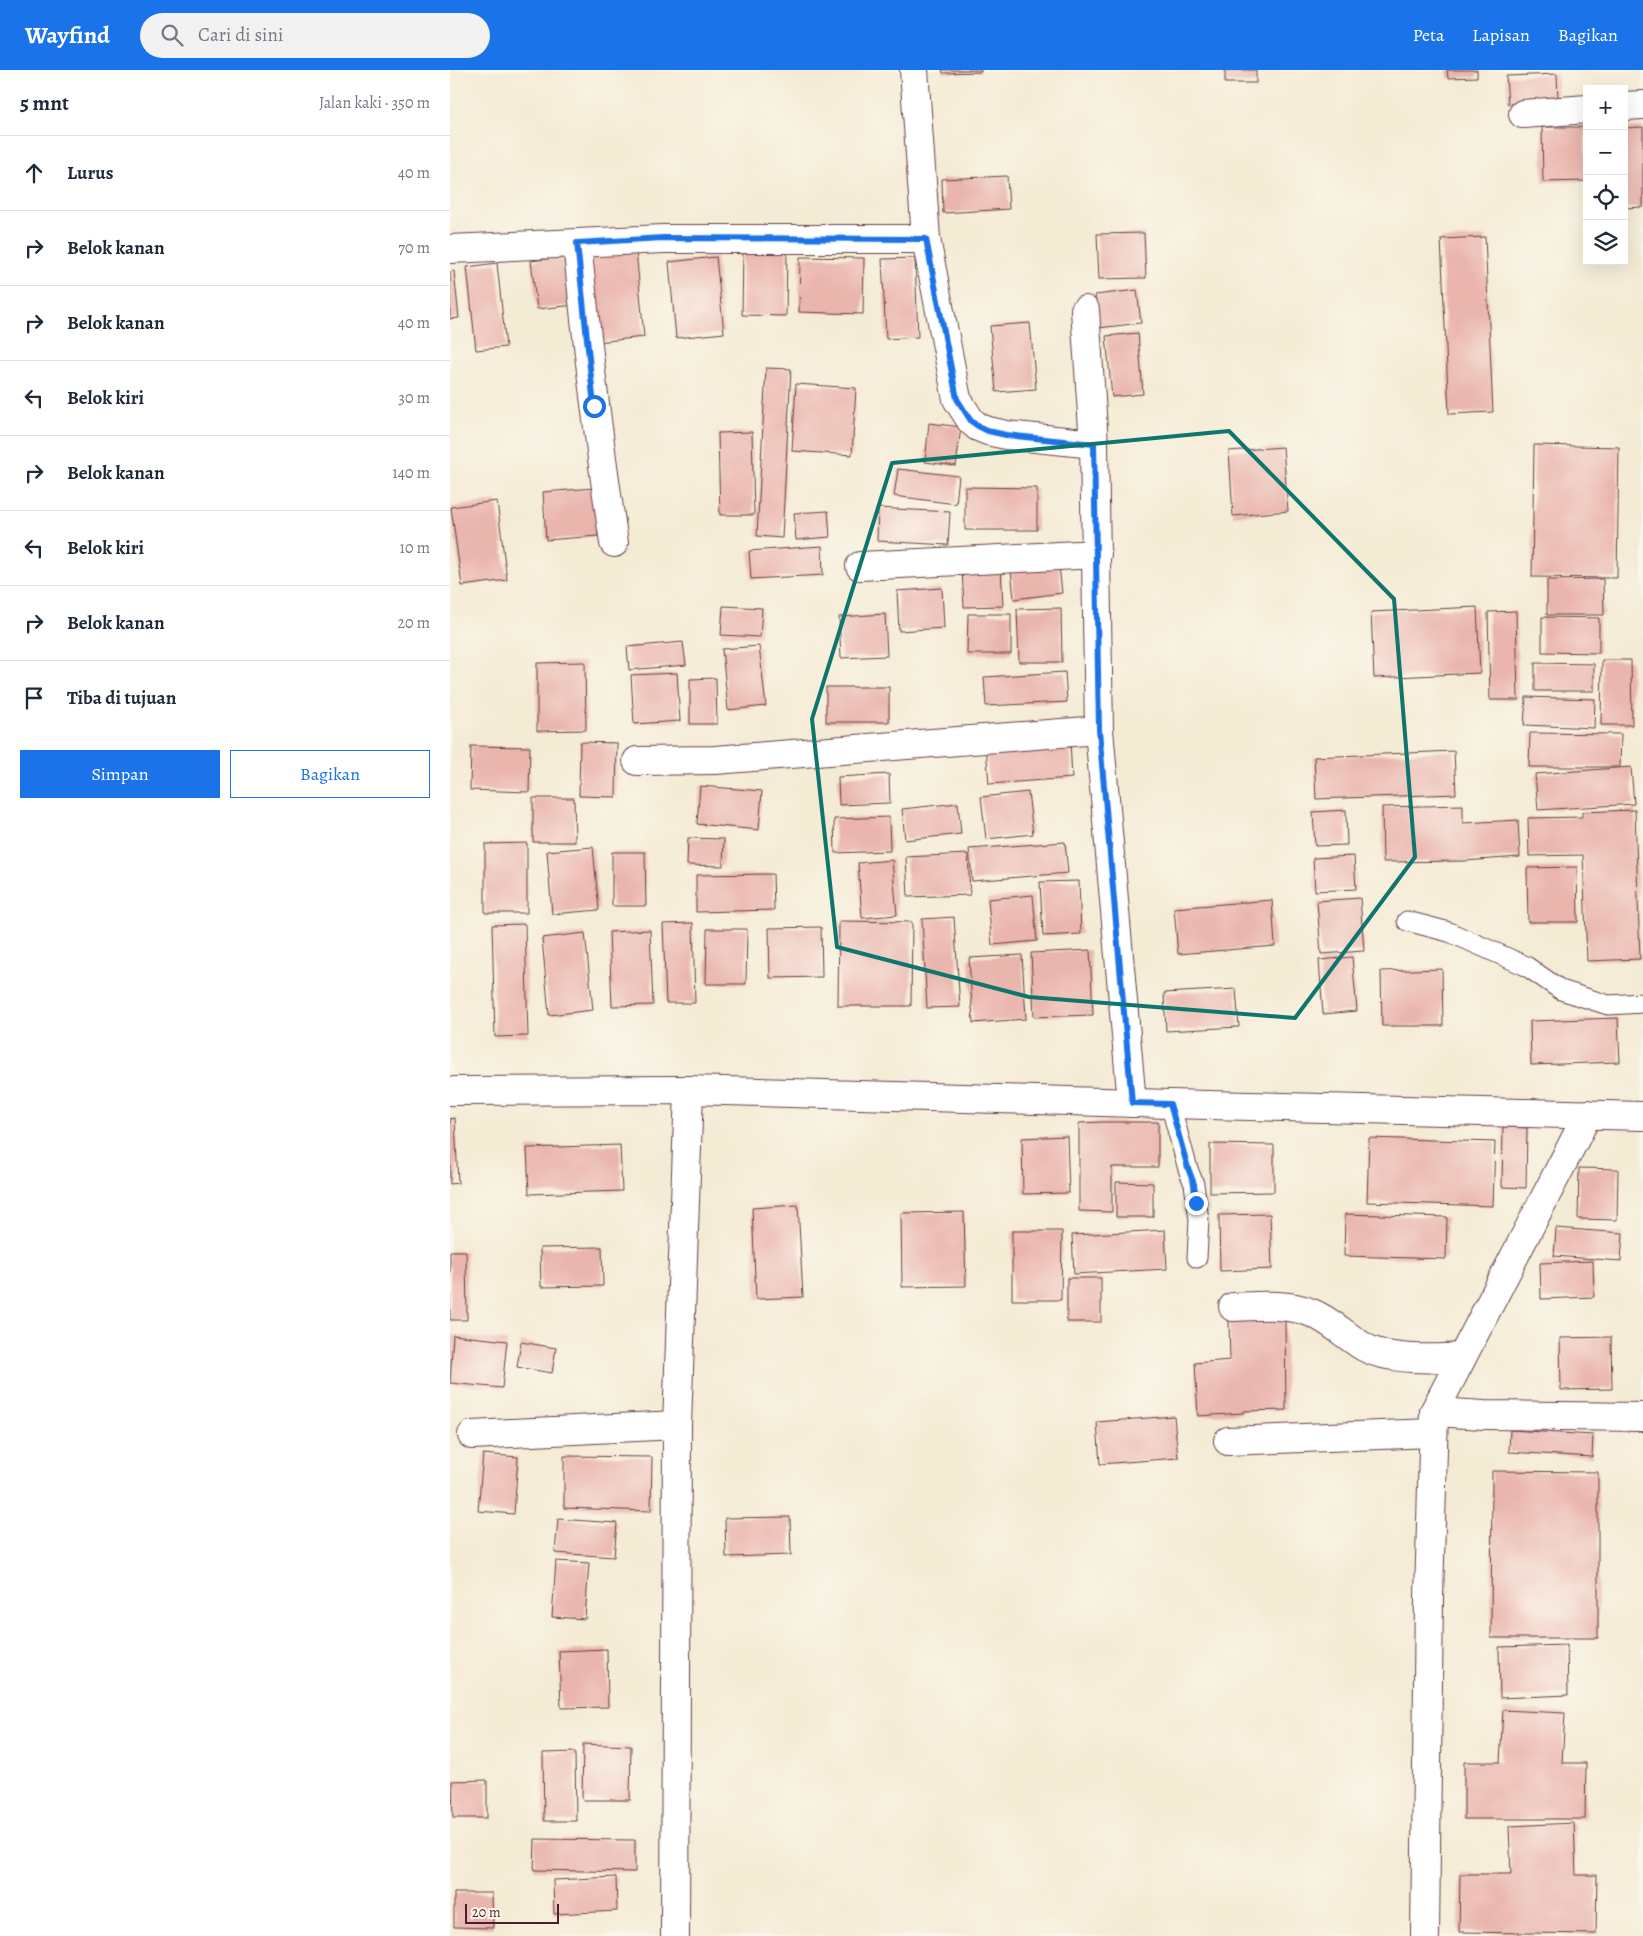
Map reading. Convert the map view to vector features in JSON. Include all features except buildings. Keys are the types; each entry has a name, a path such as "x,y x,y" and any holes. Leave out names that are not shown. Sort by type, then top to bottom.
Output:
{"street":[{"path":"914,70 926,239 957,399 971,421 988,431 1006,435 1094,444"},
{"path":"1628,106 1643,104"},
{"path":"1523,114 1583,109"},
{"path":"450,248 663,238 926,239"},
{"path":"577,243 594,406 614,543"},
{"path":"1085,310 1094,444 1099,730 1132,1103"},
{"path":"860,566 1096,554"},
{"path":"638,761 715,760 1099,730"},
{"path":"675,1936 677,1425 689,1090"},
{"path":"450,1092 689,1090 1643,1116"},
{"path":"1424,1936 1433,1422 1462,1357 1588,1114"},
{"path":"1233,1307 1292,1307 1312,1313 1328,1321 1346,1336 1367,1348 1396,1356 1432,1359 1462,1357"},
{"path":"1228,1441 1433,1422 1484,1415 1643,1417"},
{"path":"472,1435 677,1425"}],"lane":[{"path":"1407,922 1449,932 1526,966 1561,990 1608,1005 1643,1003"},
{"path":"1170,1104 1194,1184 1199,1220 1197,1258"}],"highlighted area":[{"path":"1229,431 1394,599 1415,857 1295,1018 1029,997 837,947 812,719 892,463"}],"route":[{"path":"594,406 577,243 663,238 926,239 957,399 971,421 988,431 1006,435 1094,444 1099,730 1132,1103 1170,1104 1194,1184 1196,1203"}]}
